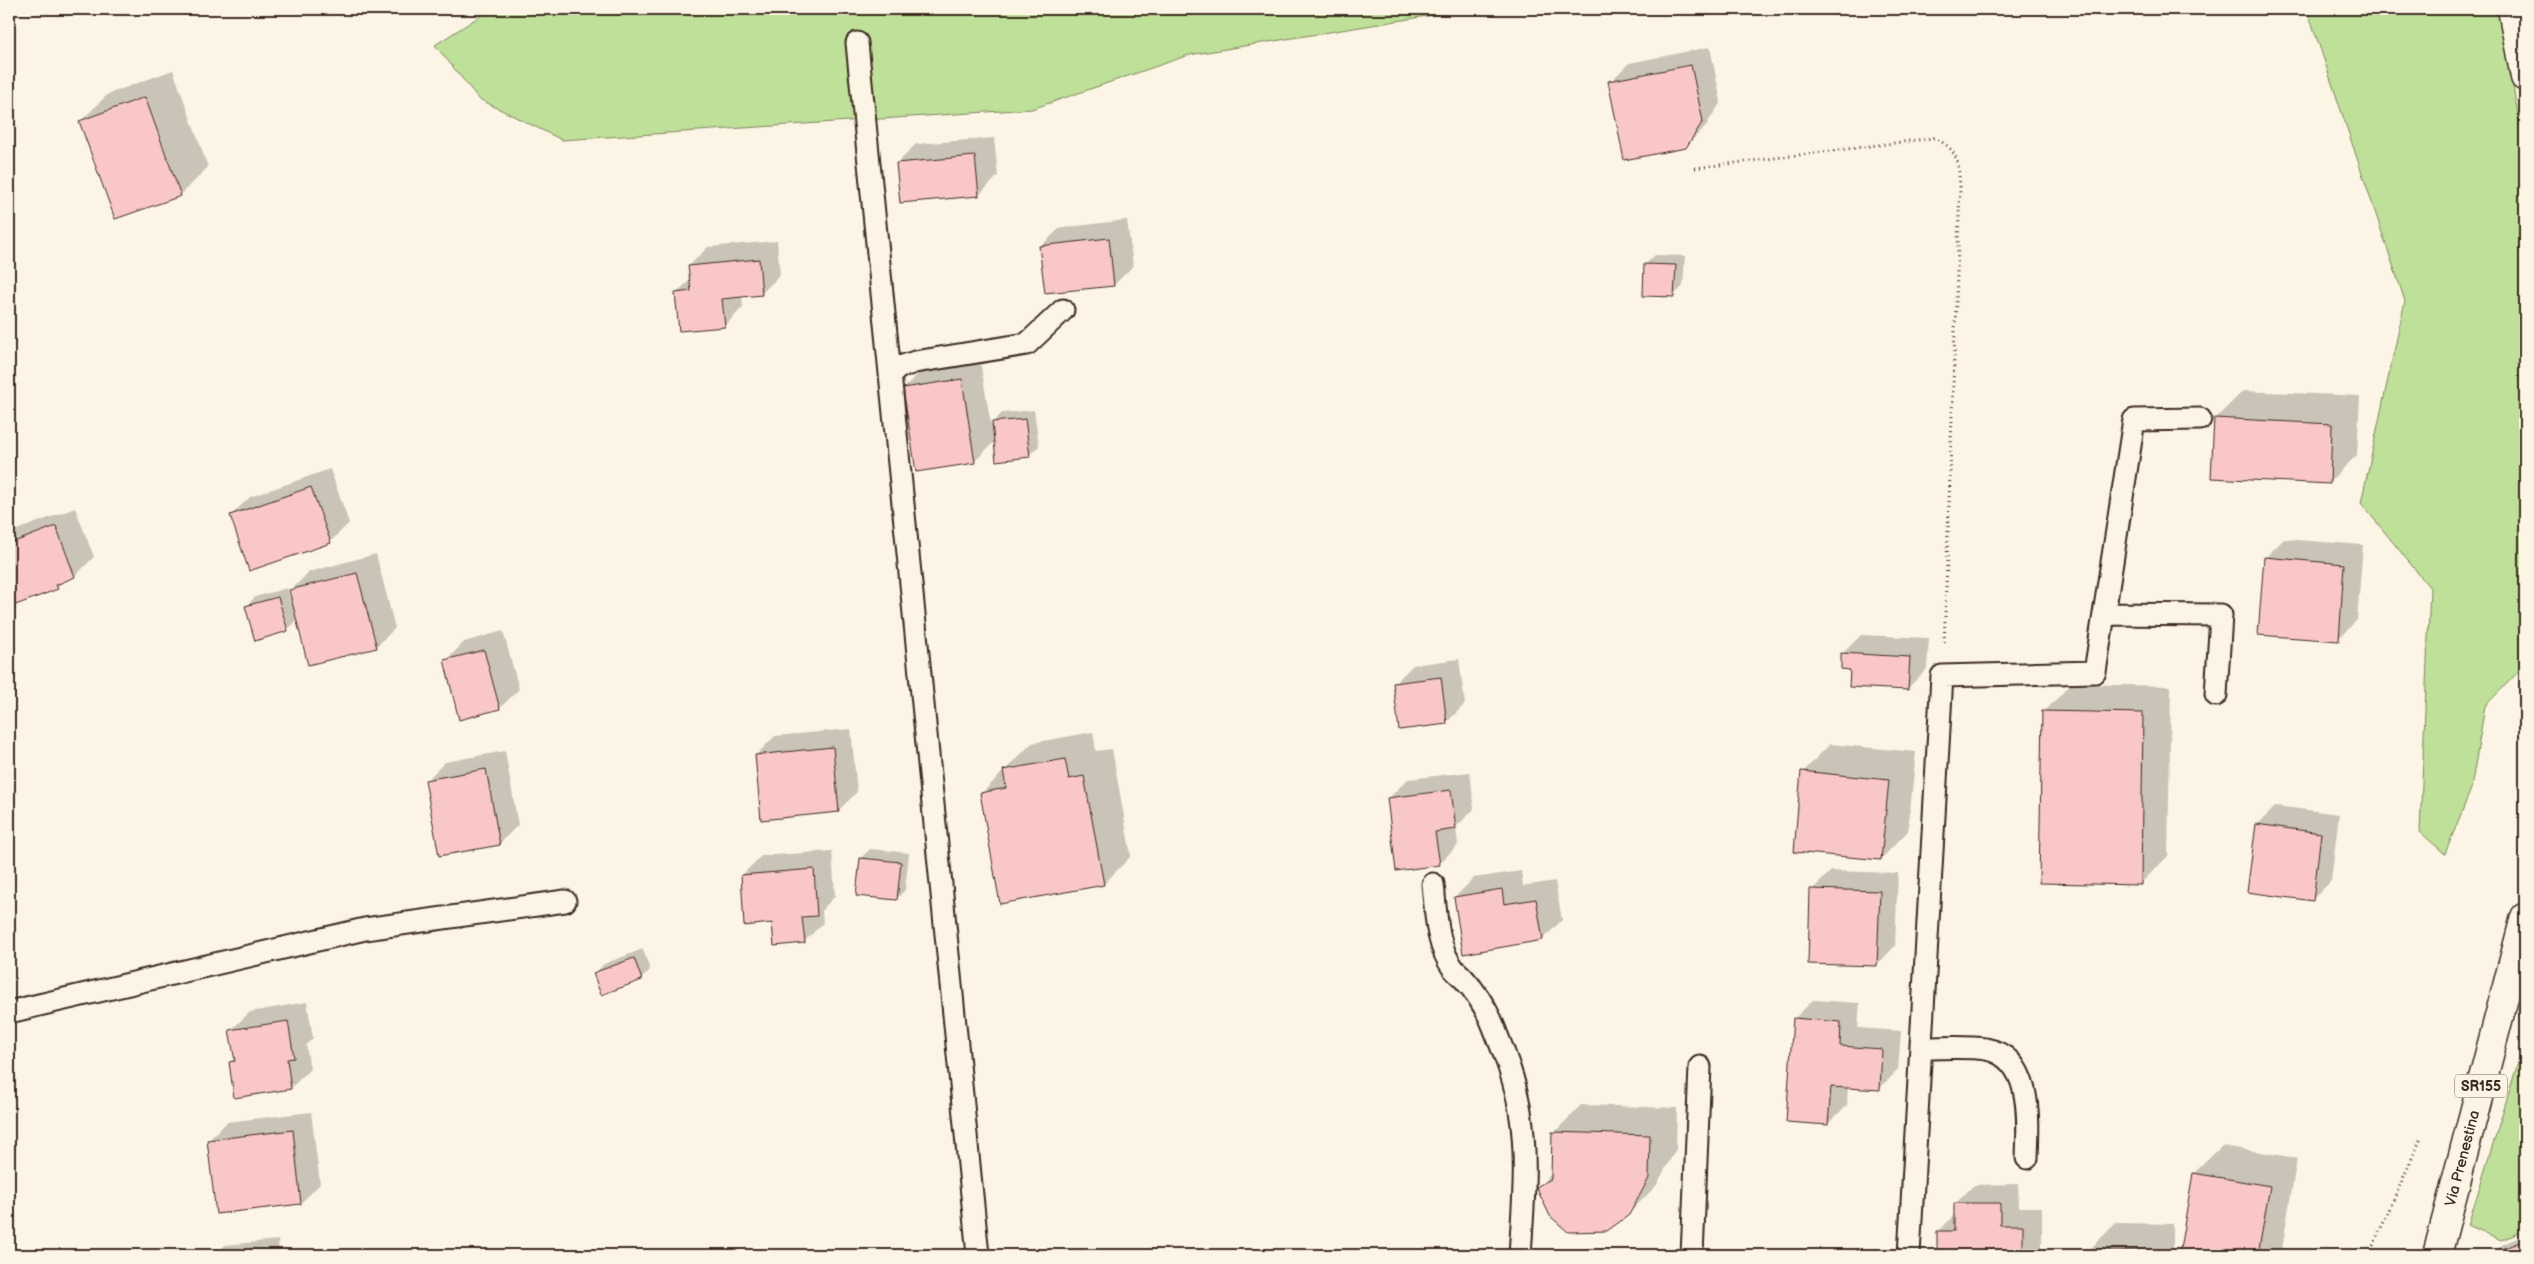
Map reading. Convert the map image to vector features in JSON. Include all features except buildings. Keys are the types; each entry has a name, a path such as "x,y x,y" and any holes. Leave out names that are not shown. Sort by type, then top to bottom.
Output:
{"main road":[{"path":"2512,9 2525,78"},
{"name":"Via Prenestina","path":"2437,1255 2525,917"}],"lane":[{"path":"857,43 978,1255"},
{"path":"890,374 900,367 915,362 1027,344 1062,310"},
{"path":"1909,1255 1942,676 2095,672 2134,420 2200,419"},
{"path":"2104,614 2221,615 2216,695"},
{"path":"1433,884 1437,921 1443,949 1454,970 1464,979 1482,1004 1513,1077 1520,1111 1523,1141 1524,1176 1520,1255"},
{"path":"9,1012 365,929 565,901"},
{"path":"1921,1048 1986,1049 2005,1058 2013,1067 2026,1096 2028,1158"},
{"path":"1692,1255 1700,1067"}],"path":[{"path":"1695,168 1934,138 1946,144 1954,152 1958,165 1960,186 1942,676"},
{"path":"2369,1255 2422,1138"}],"green space":[{"path":"491,9 1470,9 1189,55 1032,109 562,140 479,99 435,45"},
{"path":"2307,9 2499,9 2525,153 2525,665 2485,706 2471,789 2445,854 2420,832 2430,588 2361,503 2405,301"},
{"path":"2525,1040 2525,1231 2501,1240 2468,1225"}]}
